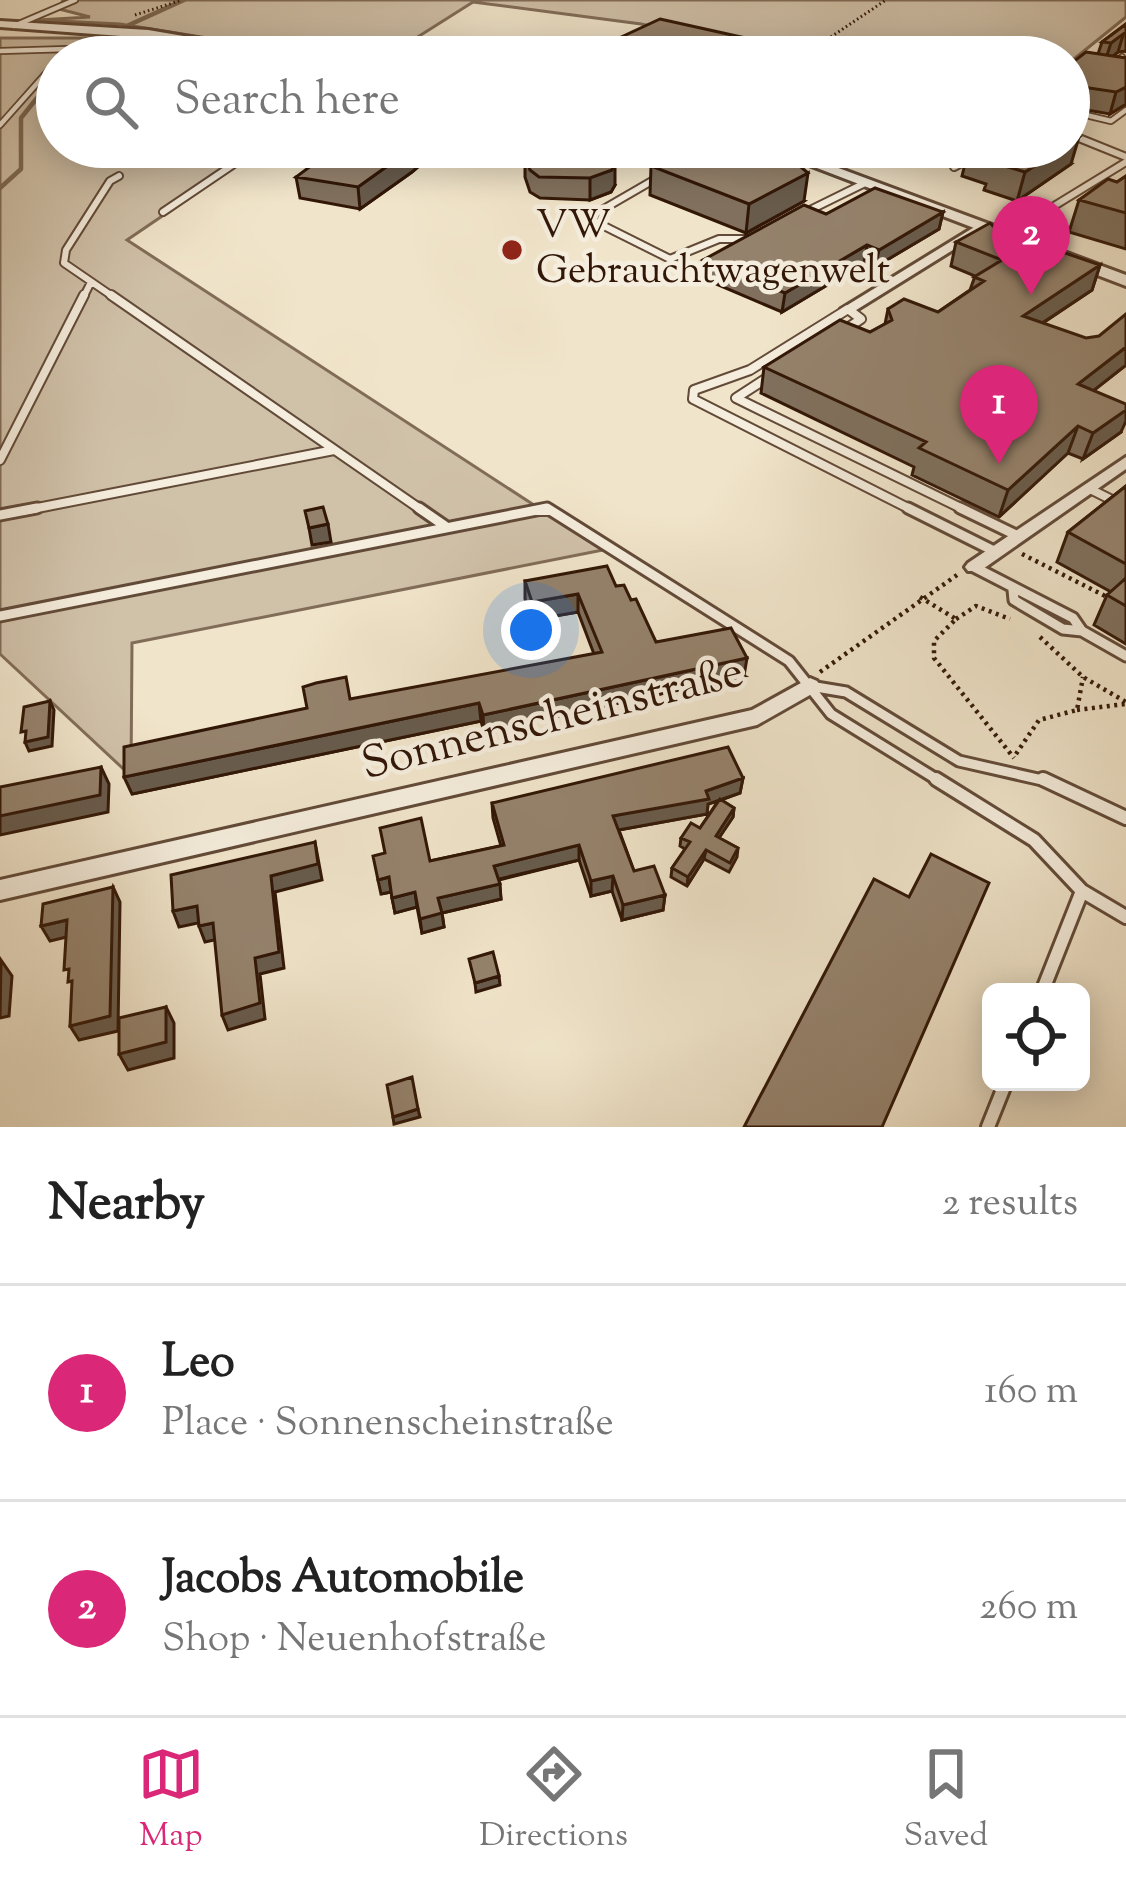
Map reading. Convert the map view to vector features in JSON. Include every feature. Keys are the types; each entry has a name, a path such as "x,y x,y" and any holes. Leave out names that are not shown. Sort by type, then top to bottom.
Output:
{"street":[{"path":"7,25 161,36"},
{"path":"826,168 1126,281"},
{"path":"848,309 981,226"},
{"path":"974,567 1126,462"},
{"name":"Sonnenscheinstraße","path":"0,890 757,717 810,686"}],"lane":[{"path":"7,25 75,0"},
{"path":"0,51 36,50"},
{"path":"1122,57 1111,65 1126,72"},
{"path":"1094,68 1126,72"},
{"path":"0,125 4,112 36,81"},
{"path":"1090,116 1111,121 1126,110"},
{"path":"1090,143 1126,159"},
{"path":"1006,236 1046,215 1126,159"},
{"path":"163,212 228,168"},
{"path":"119,176 110,181 66,250 64,263 445,526"},
{"path":"664,176 588,218 670,259 719,239 755,237"},
{"path":"798,216 866,183"},
{"path":"0,460 91,282"},
{"path":"827,340 861,319 848,309 750,370 703,383 694,390 693,399 1007,544"},
{"path":"772,375 736,398 1007,544"},
{"path":"0,515 334,450"},
{"path":"1088,488 1126,508"},
{"path":"0,616 547,508 789,661 831,714 1034,840 1082,891 1126,917"},
{"path":"974,567 1013,590 1014,600 1063,629 1082,631 1126,656"},
{"path":"810,686 846,692 958,761 1063,787 1126,818"},
{"path":"1046,983 1082,891"},
{"path":"988,1127 1002,1091"}],"path":[{"path":"136,15 182,0"},
{"path":"832,36 886,0"},
{"path":"1007,544 1064,580 1077,579 1112,600"},
{"name":"Sonnenscheinstraße","path":"810,686 826,664 920,597 974,567"},
{"path":"920,597 956,619"},
{"path":"1014,756 985,727 931,652 933,643 956,619 983,607 1040,636 1083,677 1100,683 1126,703"},
{"path":"1057,652 1082,631"},
{"path":"1077,710 1083,677"},
{"path":"1015,772 1014,756 1039,720 1126,703"}],"shaded area":[{"path":"63,0 1126,0 1126,17 1090,46 1090,36 700,36 473,2 419,36 195,36 120,24 38,20 90,17 59,9"},
{"path":"0,38 36,38 36,168 233,168 127,240 603,550 132,643 131,776 0,654"}],"building":[{"path":"660,19 736,36 623,36"},
{"path":"1126,24 1126,32 1111,43 1102,42"},
{"path":"1090,53 1126,58 1126,87 1116,92 1090,88"},
{"path":"308,168 385,168 358,187 296,177"},
{"path":"613,168 590,178 539,177 530,170"},
{"path":"656,168 802,168 808,173 749,204"},
{"path":"1126,176 1126,213 1079,200 1108,179 1117,182"},
{"path":"875,188 943,212 879,250 867,245 785,293 703,260 804,205 826,214"},
{"path":"990,223 1010,243 1015,239 1033,242 1100,265 1023,316 1086,338 1099,336 1126,314 1126,347 1078,384 1126,404 1126,410 1093,433 1078,426 1008,490 919,448 926,442 764,367 840,320 870,332 892,320 888,309 904,299 938,312 984,281 974,277 1002,260 956,242"},
{"path":"1126,486 1126,564 1068,532"},
{"path":"323,507 328,524 309,528 305,511"},
{"path":"607,566 616,586 624,585 631,600 636,599 656,642 731,628 747,658 483,715 479,703 124,777 124,747 307,708 303,687 316,683 346,677 350,699 602,652 578,594 532,602 525,581"},
{"path":"1126,578 1126,606 1107,595"},
{"path":"50,701 48,737 25,742 26,731 21,732 24,707"},
{"path":"728,747 743,778 706,791 709,799 613,816 634,871 654,866 665,895 623,905 613,876 591,881 579,845 494,866 500,884 438,898 442,913 420,919 415,892 392,898 389,877 378,880 373,856 385,853 380,828 421,818 430,861 504,845 492,803"},
{"path":"101,767 100,795 0,816 0,787"},
{"path":"720,799 734,808 716,836 738,848 730,863 706,850 688,877 672,868 690,842 681,838 691,823 700,828"},
{"path":"315,842 318,864 271,876 279,952 255,958 260,1003 222,1015 213,923 199,926 197,906 173,911 171,875"},
{"path":"931,854 989,883 882,1127 744,1127 874,879 909,897"},
{"path":"113,887 110,1016 70,1026 72,981 68,982 69,969 64,970 67,920 41,926 43,904"},
{"path":"493,952 499,976 475,983 469,959"},
{"path":"166,1007 166,1042 119,1054 119,1018"},
{"path":"412,1077 418,1109 393,1117 387,1085"}],"waterway":[{"path":"129,25 184,0"},
{"path":"0,188 21,169 21,118 36,99"}],"place":[{"name":"VW Gebrauchtwagenwelt","path":"512,250"},
{"name":"Jacobs Automobile","path":"1031,295"},
{"name":"Leo","path":"999,464"}]}
